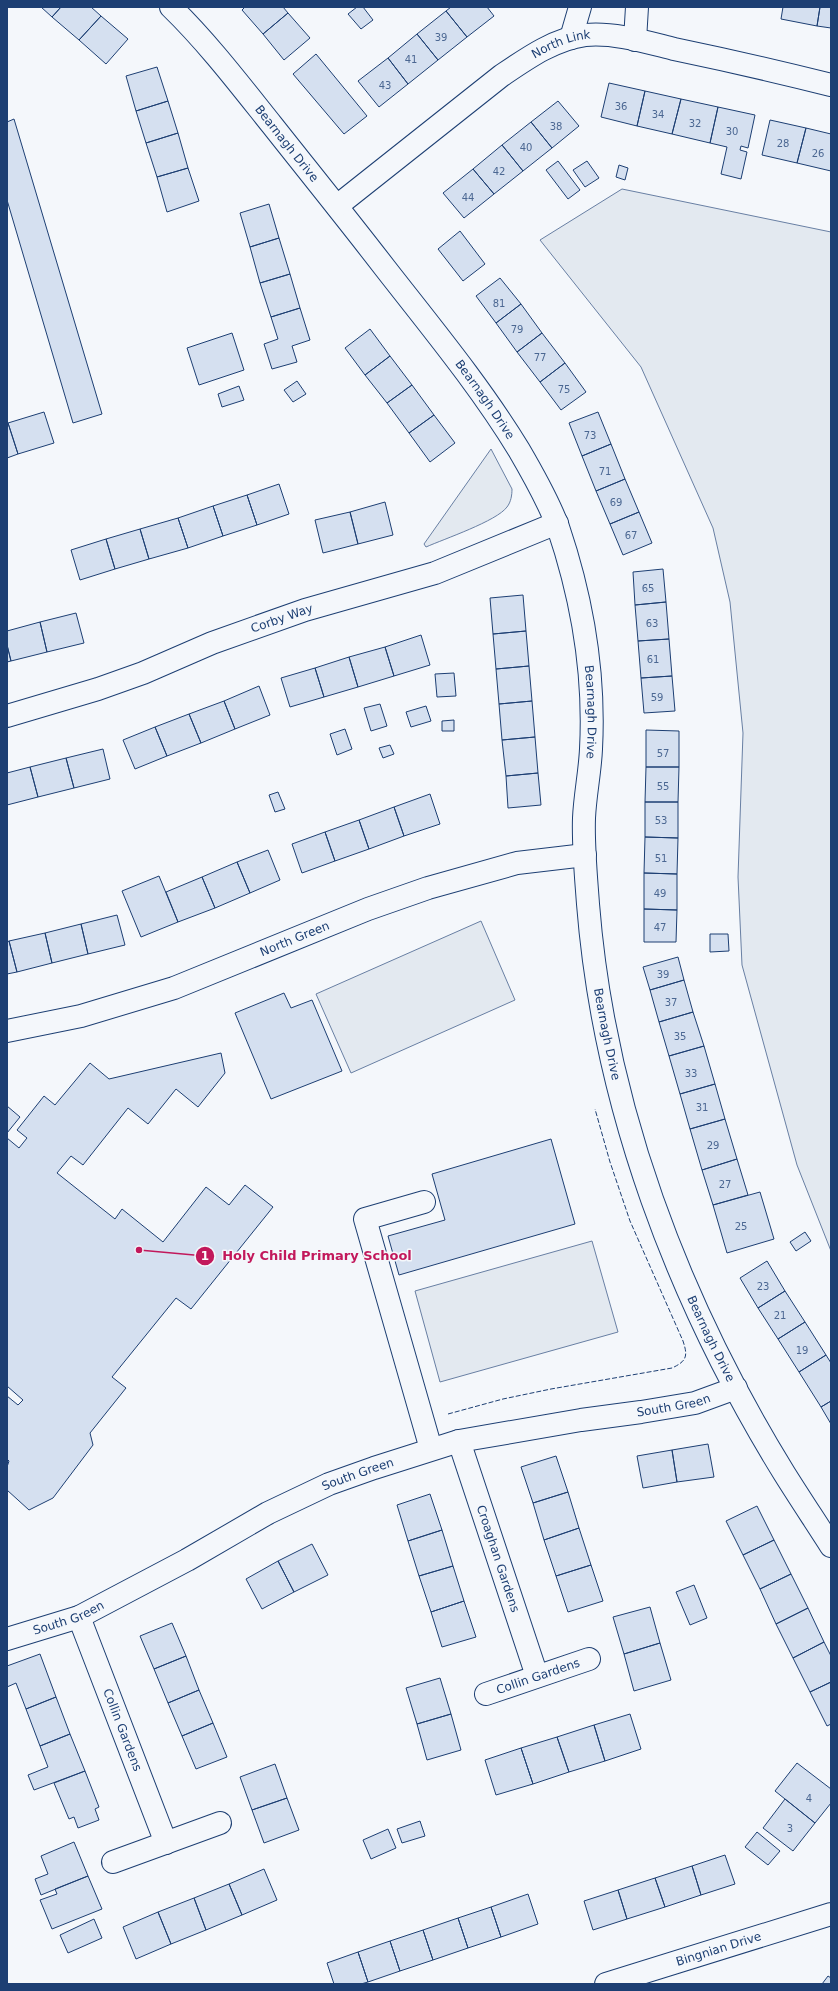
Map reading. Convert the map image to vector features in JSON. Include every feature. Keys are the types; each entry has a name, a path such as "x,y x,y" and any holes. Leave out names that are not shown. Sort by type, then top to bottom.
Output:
{"street":[{"name":"Bearnagh Drive","path":"171,7 241,86 337,206 462,367 502,422 532,472 557,523 573,576 585,631 591,699 591,750 584,818 585,855 594,964 604,1029 617,1084 638,1160 670,1251 691,1298 736,1388 782,1470 831,1546"},
{"path":"571,38 580,7"},
{"path":"635,40 637,7"},
{"name":"North Link","path":"337,206 501,76 522,61 550,46 571,38 601,35 635,40 831,85"},
{"name":"Corby Way","path":"7,716 98,689 143,673 212,643 305,610 435,573 557,523"},
{"name":"North Green","path":"7,1030 81,1016 174,988 368,909 428,888 517,863 585,855"},
{"path":"424,1202 365,1219 431,1449"},
{"name":"South Green","path":"7,1639 79,1617 187,1560 268,1513 329,1484 459,1441 581,1420 695,1403 736,1388"},
{"name":"Croaghan Gardens","path":"459,1441 537,1676"},
{"name":"Collin Gardens","path":"79,1617 166,1843"},
{"name":"Collin Gardens","path":"486,1694 589,1659"},
{"path":"113,1862 220,1823"},
{"name":"Bingnian Drive","path":"606,1984 831,1914"}],"shaded area":[{"path":"622,189 831,232 831,1251 797,1165 742,965 738,877 743,733 730,602 713,528 641,367 540,240"},
{"path":"491,449 512,489 511,498 507,507 493,518 482,524 426,547 424,544"},
{"path":"481,921 515,1000 351,1073 316,994"},
{"path":"592,1241 618,1332 440,1382 415,1291"}],"building":[{"path":"41,7 61,7 52,17"},
{"path":"61,7 91,7 101,16 79,40 52,17"},
{"path":"245,7 283,7 288,13 263,34 242,10"},
{"path":"357,7 363,7 373,20 361,29 348,14"},
{"path":"451,7 487,7 494,16 467,37 446,11"},
{"path":"783,7 820,7 817,26 781,19"},
{"path":"820,7 831,7 831,28 817,26"},
{"path":"446,11 467,37 438,60 417,34"},
{"path":"288,13 310,38 284,60 263,34"},
{"path":"101,16 128,39 106,64 79,40"},
{"path":"417,34 438,60 408,84 388,58"},
{"path":"316,54 367,116 344,134 293,74"},
{"path":"388,58 408,84 379,107 358,81"},
{"path":"157,67 168,101 136,111 126,76"},
{"path":"609,83 645,91 637,126 601,117"},
{"path":"645,91 681,99 672,134 637,126"},
{"path":"681,99 718,107 710,143 672,134"},
{"path":"168,101 178,133 146,143 136,111"},
{"path":"558,101 579,126 552,148 531,122"},
{"path":"718,107 755,115 748,148 741,146 740,150 747,152 741,179 721,174 727,147 710,143"},
{"path":"14,119 102,414 73,423 7,200 7,122"},
{"path":"770,120 806,128 797,163 762,155"},
{"path":"531,122 552,148 523,171 502,145"},
{"path":"806,128 831,134 831,171 797,163"},
{"path":"178,133 188,168 157,177 146,143"},
{"path":"502,145 523,171 494,194 473,169"},
{"path":"558,161 580,190 568,199 546,170"},
{"path":"587,161 599,178 585,187 573,170"},
{"path":"619,165 628,168 625,180 616,177"},
{"path":"188,168 199,201 167,212 157,177"},
{"path":"473,169 494,194 464,218 443,193"},
{"path":"269,204 279,238 250,247 240,213"},
{"path":"460,231 485,264 463,281 438,249"},
{"path":"279,238 290,274 260,283 250,247"},
{"path":"290,274 300,308 271,317 260,283"},
{"path":"500,278 521,304 496,323 476,296"},
{"path":"521,304 542,333 517,352 496,323"},
{"path":"300,308 310,340 292,346 297,362 272,369 264,344 278,339 271,317"},
{"path":"370,329 390,356 365,375 345,348"},
{"path":"232,333 244,370 199,385 187,348"},
{"path":"542,333 565,363 540,382 517,352"},
{"path":"390,356 412,385 387,403 365,375"},
{"path":"565,363 586,392 561,410 540,382"},
{"path":"297,381 306,394 293,402 284,390"},
{"path":"412,385 434,415 409,433 387,403"},
{"path":"239,386 244,400 222,407 218,394"},
{"path":"44,412 54,443 18,454 8,423"},
{"path":"598,412 611,444 582,456 569,423"},
{"path":"434,415 455,443 430,462 409,433"},
{"path":"8,423 18,454 7,458 7,424"},
{"path":"611,444 625,479 596,491 582,456"},
{"path":"625,479 639,512 610,524 596,491"},
{"path":"279,484 289,514 257,525 247,495"},
{"path":"247,495 257,525 223,536 213,506"},
{"path":"385,502 393,535 358,544 350,512"},
{"path":"213,506 223,536 188,548 178,518"},
{"path":"350,512 358,544 323,553 315,520"},
{"path":"639,512 652,543 623,555 610,524"},
{"path":"178,518 188,548 149,559 140,529"},
{"path":"140,529 149,559 115,569 106,539"},
{"path":"106,539 115,569 80,580 71,550"},
{"path":"663,569 666,602 635,605 633,572"},
{"path":"523,595 526,631 493,634 490,598"},
{"path":"666,602 669,639 638,641 635,605"},
{"path":"76,613 84,643 47,652 40,622"},
{"path":"40,622 47,652 11,661 7,645 7,631"},
{"path":"526,631 529,666 496,669 493,634"},
{"path":"421,635 430,665 394,676 385,647"},
{"path":"669,639 672,676 641,678 638,641"},
{"path":"7,645 11,661 7,662"},
{"path":"385,647 394,676 358,687 349,657"},
{"path":"349,657 358,687 324,697 315,668"},
{"path":"529,666 532,701 499,704 496,669"},
{"path":"315,668 324,697 290,707 281,678"},
{"path":"454,673 456,696 437,697 435,674"},
{"path":"672,676 675,711 644,713 641,678"},
{"path":"259,686 270,715 235,729 224,701"},
{"path":"224,701 235,729 201,743 189,714"},
{"path":"532,701 535,737 502,740 499,704"},
{"path":"380,704 387,726 371,731 364,708"},
{"path":"426,706 431,721 411,727 406,712"},
{"path":"189,714 201,743 167,756 155,727"},
{"path":"454,720 454,731 442,731 442,721"},
{"path":"155,727 167,756 135,769 123,740"},
{"path":"345,729 352,749 337,755 330,734"},
{"path":"646,730 679,731 679,767 646,767"},
{"path":"535,737 538,773 506,776 502,740"},
{"path":"390,745 394,754 383,758 379,748"},
{"path":"103,749 110,779 74,788 66,758"},
{"path":"66,758 74,788 38,797 30,767"},
{"path":"30,767 38,797 7,805 7,773"},
{"path":"646,767 679,767 678,802 645,802"},
{"path":"538,773 541,805 508,808 506,776"},
{"path":"278,792 285,809 275,812 269,795"},
{"path":"430,794 440,824 404,836 394,807"},
{"path":"645,802 678,802 678,838 645,837"},
{"path":"394,807 404,836 369,849 359,820"},
{"path":"359,820 369,849 335,861 325,832"},
{"path":"325,832 335,861 302,873 292,844"},
{"path":"645,837 678,838 677,874 644,873"},
{"path":"268,850 280,880 250,893 237,862"},
{"path":"237,862 250,893 215,908 202,877"},
{"path":"644,873 677,874 677,910 644,909"},
{"path":"159,876 178,922 141,937 122,891"},
{"path":"202,877 215,908 178,922 166,892"},
{"path":"644,909 677,910 676,942 644,942"},
{"path":"117,915 125,945 88,954 81,924"},
{"path":"81,924 88,954 52,963 45,933"},
{"path":"45,933 52,963 17,972 9,941"},
{"path":"710,934 728,934 729,951 710,952"},
{"path":"9,941 17,972 7,974 7,942"},
{"path":"678,957 684,980 650,990 643,967"},
{"path":"684,980 693,1012 659,1022 650,990"},
{"path":"284,993 291,1008 312,1000 342,1071 271,1099 235,1013"},
{"path":"693,1012 704,1046 669,1056 659,1022"},
{"path":"704,1046 715,1084 680,1094 669,1056"},
{"path":"221,1053 225,1073 198,1107 176,1089 148,1124 128,1108 83,1165 71,1156 57,1173 115,1219 122,1209 163,1242 206,1187 229,1205 245,1185 273,1207 191,1309 176,1298 112,1377 126,1388 90,1433 93,1445 53,1498 29,1510 7,1490 7,1467 9,1461 7,1459 7,1396 18,1405 23,1400 7,1386 7,1138 19,1148 27,1138 17,1130 44,1096 55,1105 90,1063 109,1079"},
{"path":"715,1084 725,1119 690,1129 680,1094"},
{"path":"7,1106 20,1117 7,1133"},
{"path":"725,1119 737,1159 702,1170 690,1129"},
{"path":"551,1139 575,1224 399,1275 388,1236 445,1220 432,1174"},
{"path":"737,1159 748,1195 713,1205 702,1170"},
{"path":"760,1192 774,1239 727,1253 713,1205"},
{"path":"805,1232 811,1241 796,1251 790,1242"},
{"path":"767,1261 785,1291 758,1308 740,1278"},
{"path":"785,1291 805,1322 778,1339 758,1308"},
{"path":"805,1322 826,1355 799,1372 778,1339"},
{"path":"826,1355 831,1363 831,1401 821,1407 799,1372"},
{"path":"831,1401 831,1424 821,1407"},
{"path":"708,1444 714,1477 677,1482 672,1450"},
{"path":"672,1450 677,1482 643,1488 637,1456"},
{"path":"556,1456 568,1492 533,1503 521,1467"},
{"path":"568,1492 579,1528 544,1540 533,1503"},
{"path":"430,1494 442,1530 408,1541 397,1505"},
{"path":"757,1506 774,1540 743,1555 726,1521"},
{"path":"579,1528 591,1565 556,1576 544,1540"},
{"path":"442,1530 453,1566 419,1576 408,1541"},
{"path":"774,1540 791,1574 760,1589 743,1555"},
{"path":"312,1544 328,1575 294,1592 278,1561"},
{"path":"278,1561 294,1592 262,1609 246,1579"},
{"path":"591,1565 603,1601 568,1612 556,1576"},
{"path":"453,1566 464,1601 431,1612 419,1576"},
{"path":"791,1574 808,1608 776,1624 760,1589"},
{"path":"694,1585 707,1618 690,1625 676,1592"},
{"path":"464,1601 476,1637 442,1647 431,1612"},
{"path":"650,1607 660,1643 624,1654 613,1617"},
{"path":"808,1608 824,1642 793,1658 776,1624"},
{"path":"172,1623 186,1656 154,1669 140,1636"},
{"path":"824,1642 831,1656 831,1682 810,1692 793,1658"},
{"path":"660,1643 671,1680 634,1691 624,1654"},
{"path":"40,1654 56,1697 26,1709 16,1683 7,1687 7,1666"},
{"path":"186,1656 199,1690 168,1703 154,1669"},
{"path":"440,1678 451,1714 417,1724 406,1688"},
{"path":"831,1682 831,1724 827,1726 810,1692"},
{"path":"199,1690 213,1723 182,1736 168,1703"},
{"path":"56,1697 70,1734 40,1746 26,1709"},
{"path":"451,1714 461,1750 427,1760 417,1724"},
{"path":"630,1714 641,1749 605,1761 594,1725"},
{"path":"213,1723 227,1757 196,1769 182,1736"},
{"path":"594,1725 605,1761 569,1772 557,1737"},
{"path":"70,1734 85,1771 34,1790 28,1775 48,1767 40,1746"},
{"path":"557,1737 569,1772 533,1784 521,1748"},
{"path":"521,1748 533,1784 496,1795 485,1760"},
{"path":"797,1763 831,1789 831,1803 815,1823 775,1791"},
{"path":"275,1764 287,1798 252,1810 240,1777"},
{"path":"85,1771 99,1807 95,1809 99,1820 78,1828 74,1817 69,1819 54,1783"},
{"path":"287,1798 299,1830 264,1843 252,1810"},
{"path":"785,1799 815,1823 793,1851 763,1828"},
{"path":"420,1821 425,1836 402,1843 397,1829"},
{"path":"388,1829 396,1848 371,1859 363,1840"},
{"path":"757,1832 780,1851 768,1865 745,1847"},
{"path":"74,1842 88,1876 41,1895 35,1879 48,1874 41,1856"},
{"path":"725,1855 735,1884 701,1895 692,1866"},
{"path":"692,1866 701,1895 665,1907 655,1878"},
{"path":"264,1869 277,1900 242,1915 229,1884"},
{"path":"88,1876 102,1909 52,1929 40,1900 57,1894 55,1889"},
{"path":"655,1878 665,1907 627,1919 618,1890"},
{"path":"229,1884 242,1915 206,1930 194,1898"},
{"path":"618,1890 627,1919 593,1930 584,1901"},
{"path":"528,1894 538,1924 501,1937 491,1907"},
{"path":"194,1898 206,1930 171,1944 158,1912"},
{"path":"491,1907 501,1937 468,1948 458,1918"},
{"path":"158,1912 171,1944 136,1959 123,1927"},
{"path":"458,1918 468,1948 433,1960 423,1930"},
{"path":"94,1919 102,1938 68,1953 60,1935"},
{"path":"423,1930 433,1960 400,1971 390,1941"},
{"path":"390,1941 400,1971 368,1982 358,1952"},
{"path":"358,1952 368,1982 361,1984 334,1984 327,1963"},
{"path":"828,1976 831,1978 831,1984 822,1984"}],"fence":[{"path":"448,1414 503,1399 551,1389 672,1368 681,1363 685,1358 686,1351 683,1341 630,1221 610,1162 595,1109"}],"place":[{"name":"Holy Child Primary School","path":"139,1250"}]}
